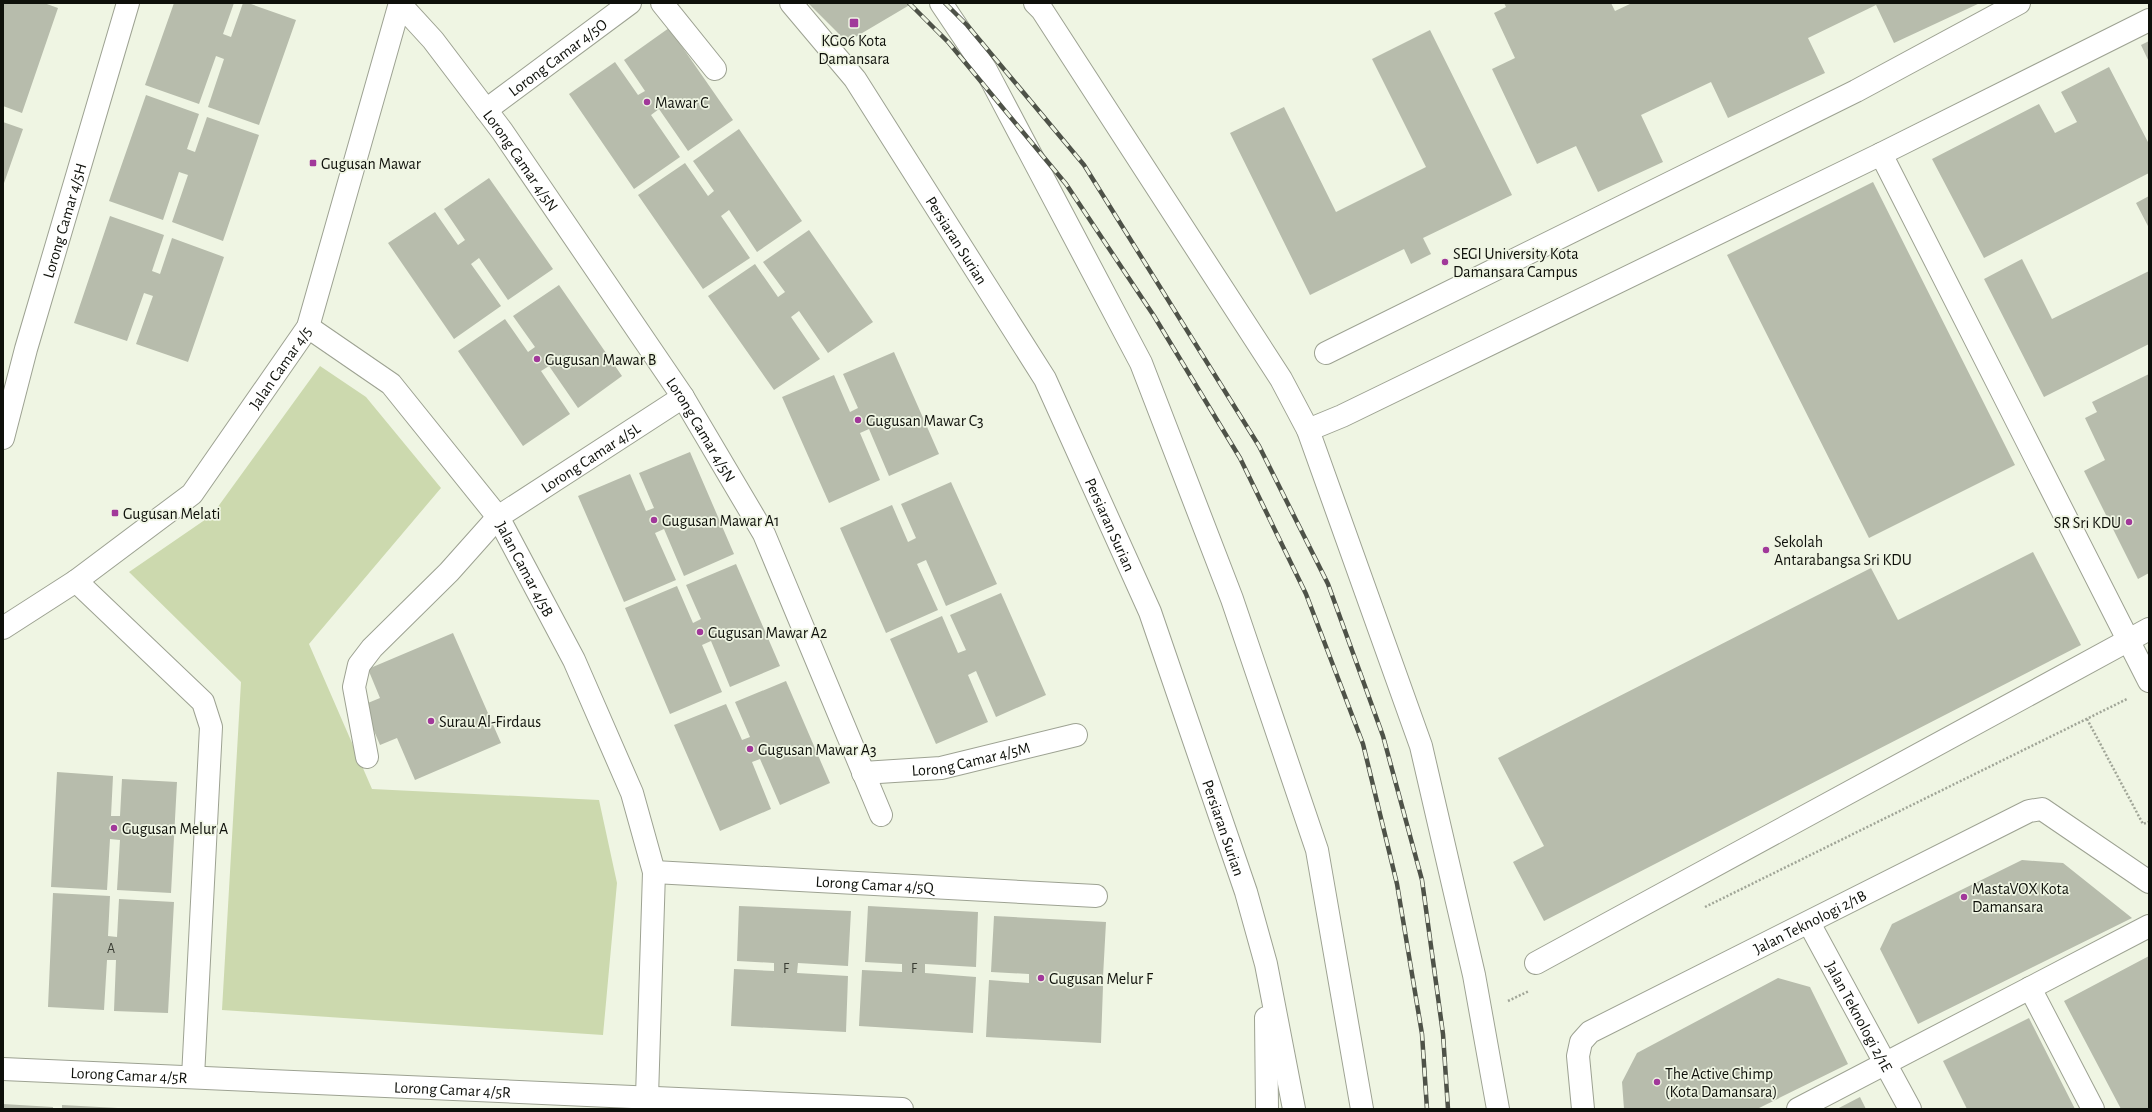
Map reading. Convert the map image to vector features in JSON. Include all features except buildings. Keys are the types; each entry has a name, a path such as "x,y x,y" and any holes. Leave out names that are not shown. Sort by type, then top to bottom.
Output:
{"street":[{"name":"Lorong Camar 4/5H","path":"3,438 26,349 128,3"},
{"name":"Lorong Camar 4/5O","path":"486,110 630,3"},
{"path":"662,3 715,69"},
{"name":"Persiaran Surian","path":"790,3 855,78 1045,379 1150,612 1246,892 1266,964 1294,1109"},
{"path":"941,3 986,70 1141,363 1230,592 1317,850 1362,1109"},
{"path":"1035,3 1042,10 1281,379 1308,430 1421,746 1474,975 1498,1109"},
{"path":"1326,353 1856,91 2019,3"},
{"name":"Lorong Camar 4/5N","path":"400,4 432,40 486,110 683,397 764,534 881,815"},
{"name":"Jalan Camar 4/5","path":"3,628 76,581 192,494 308,327 400,4"},
{"path":"1308,430 1357,410 1881,154 2149,20"},
{"path":"1881,154 2149,681"},
{"name":"Jalan Camar 4/5B","path":"308,327 391,384 498,518 580,674 632,793 654,872 647,1097"},
{"name":"Lorong Camar 4/5L","path":"367,757 354,687 359,664 372,648 449,572 498,518 683,397"},
{"path":"76,581 203,702 211,727 193,1077"},
{"path":"1536,963 2149,629"},
{"name":"Lorong Camar 4/5M","path":"863,773 940,768 1076,736"},
{"name":"Jalan Teknologi 2/1B","path":"1583,1109 1578,1056 1581,1042 1590,1032 2029,811 2042,809 2149,882"},
{"name":"Lorong Camar 4/5Q","path":"654,872 1096,896"},
{"name":"Jalan Teknologi 2/1E","path":"1808,923 1910,1109"},
{"path":"1798,1109 2149,926"},
{"path":"1266,964 1266,1109"},
{"path":"2030,988 2093,1109"},
{"name":"Lorong Camar 4/5R","path":"3,1069 902,1109"}],"path":[{"path":"1701,909 2128,699"},
{"path":"2087,719 2143,824 2149,822"},
{"path":"1506,1002 1532,990"}],"green space":[{"path":"320,366 366,397 441,488 309,644 372,789 599,800 617,883 603,1035 222,1010 241,682 129,572 212,515"}],"railway":[{"path":"909,3 949,43 1066,184 1154,316 1240,458 1306,594 1363,744 1397,884 1422,1034 1427,1109"},
{"path":"945,3 967,25 1084,165 1259,446 1328,584 1383,736 1422,880 1443,1034 1448,1109"}],"place":[{"name":"KG06 Kota Damansara","path":"854,23"},
{"name":"Mawar C","path":"647,102"},
{"name":"Gugusan Mawar","path":"313,163"},
{"name":"SEGI University Kota Damansara Campus","path":"1445,262"},
{"name":"Gugusan Mawar B","path":"537,359"},
{"name":"Gugusan Mawar C3","path":"858,420"},
{"name":"Gugusan Melati","path":"115,513"},
{"name":"Gugusan Mawar A1","path":"654,520"},
{"name":"SR Sri KDU","path":"2129,522"},
{"name":"Sekolah Antarabangsa Sri KDU","path":"1766,550"},
{"name":"Gugusan Mawar A2","path":"700,632"},
{"name":"Surau Al-Firdaus","path":"431,721"},
{"name":"Gugusan Mawar A3","path":"750,749"},
{"name":"Gugusan Melur A","path":"114,828"},
{"name":"MastaVOX Kota Damansara","path":"1964,897"},
{"name":"Gugusan Melur F","path":"1041,978"},
{"name":"The Active Chimp (Kota Damansara)","path":"1657,1082"}]}
